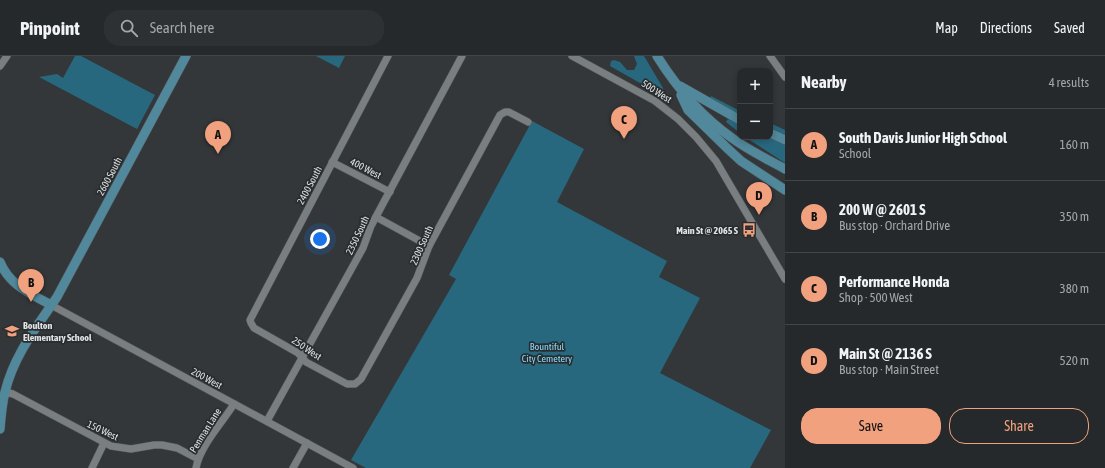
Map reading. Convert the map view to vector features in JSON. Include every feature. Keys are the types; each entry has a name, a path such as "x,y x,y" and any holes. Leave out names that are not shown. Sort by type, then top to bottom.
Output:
{"main road":[{"name":"2600 South","path":"0,429 4,392 18,356 31,333 57,297 186,56"},
{"path":"657,56 675,83 688,110 741,161 785,190"},
{"path":"675,83 737,118"},
{"name":"500 West","path":"675,83 696,107 720,130 744,146 785,169"},
{"path":"773,134 785,140"},
{"path":"1,265 8,277 18,286 52,305"}],"street":[{"path":"0,66 7,56"},
{"name":"2400 South","path":"250,323 252,315 388,56"},
{"name":"2350 South","path":"267,422 365,245 376,217 462,56"},
{"name":"500 West","path":"572,56 630,86 678,119 696,137 716,162 785,279"},
{"path":"770,56 785,77"},
{"name":"2300 South","path":"355,384 361,379 417,278 429,246 498,118 504,112 509,112 528,122"},
{"name":"400 West","path":"332,162 390,192"},
{"path":"376,217 429,246"},
{"name":"200 West","path":"52,305 353,468"},
{"name":"250 West","path":"250,323 254,328 298,353 306,362 347,384 355,384"},
{"name":"150 West","path":"4,392 13,394 104,443 117,448 131,449 162,445 176,448 198,459"},
{"name":"Penman Lane","path":"196,468 202,450 234,404"},
{"path":"92,468 104,443"},
{"path":"293,468 307,443"}],"green space":[{"path":"75,56 81,56 155,95 137,129 39,77 57,74 63,78"},
{"path":"316,56 345,56 339,68"},
{"path":"634,56 644,56 663,88 663,93 661,95 610,66 611,61 614,60 620,62 627,70 634,70 637,64"},
{"path":"711,96 737,109 737,114 710,98"},
{"path":"728,119 737,124 737,131 726,122"},
{"name":"Bountiful City Cemetery","path":"532,121 584,149 557,202 667,261 659,277 700,298 660,373 771,430 750,468 366,468 351,460 456,279 449,275"},
{"path":"773,124 785,130 785,136 773,131"},
{"path":"773,139 785,144 785,163 750,140"}],"place":[{"name":"Performance Honda","path":"624,139"},
{"name":"South Davis Junior High School","path":"218,154"},
{"name":"Main St @ 2136 S","path":"759,215"},
{"name":"Main St @ 2065 S","path":"749,230"},
{"name":"200 W @ 2601 S","path":"31,302"},
{"name":"Boulton Elementary School","path":"12,331"}]}
